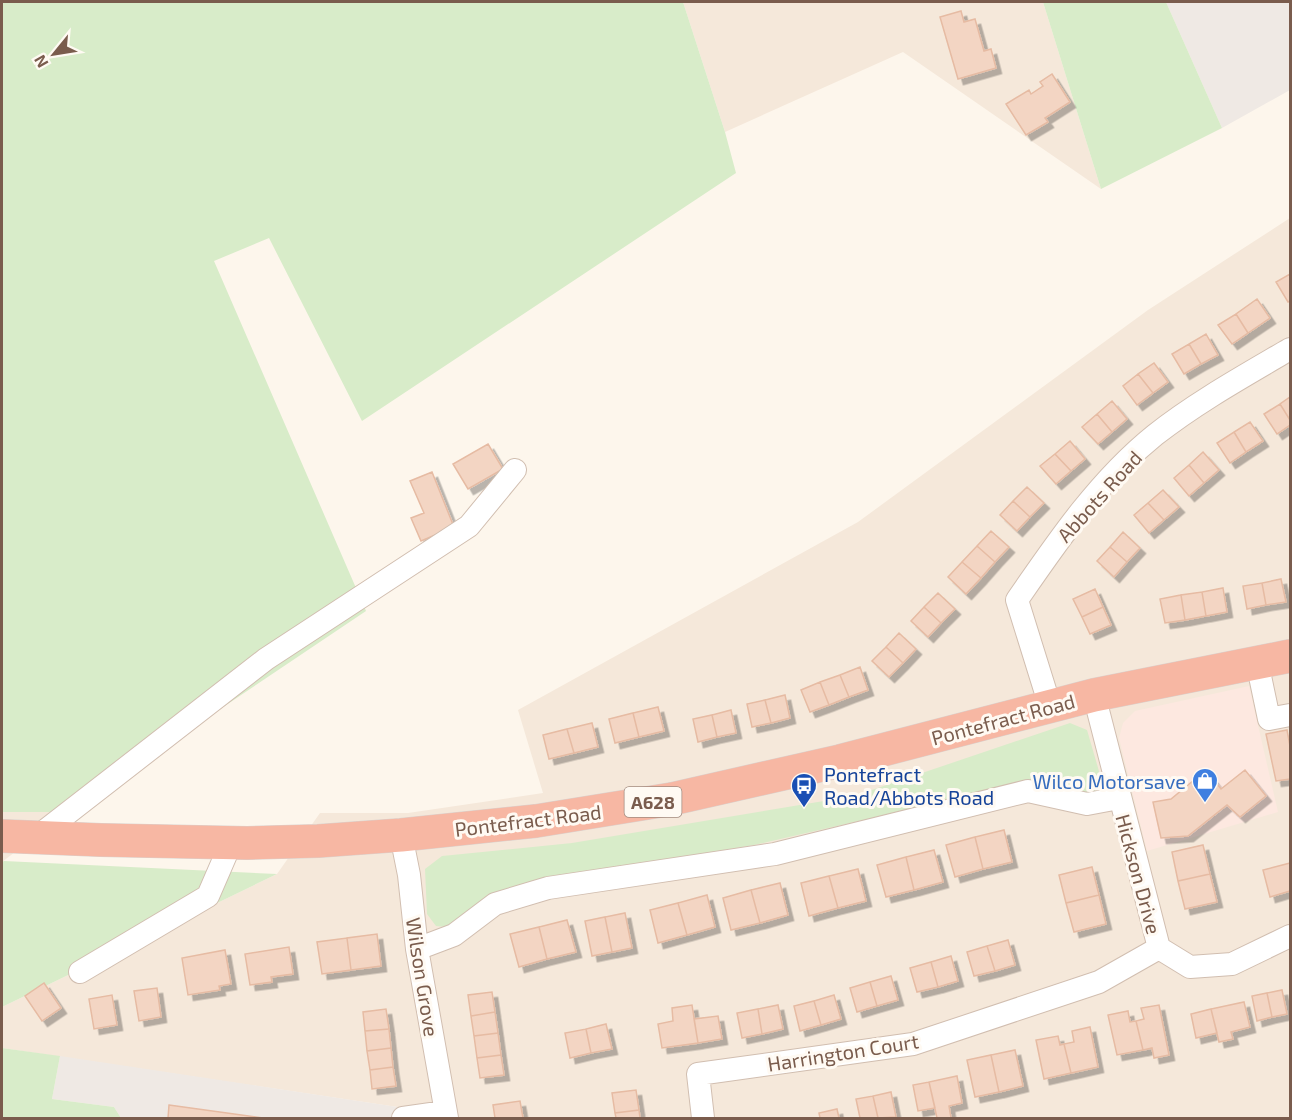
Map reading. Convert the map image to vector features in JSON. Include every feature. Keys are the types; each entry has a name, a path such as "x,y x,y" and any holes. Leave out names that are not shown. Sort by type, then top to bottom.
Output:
{"highway":[{"name":"Pontefract Road","path":"2,836 231,843 318,841 536,821 672,799 840,761 1094,695 1290,656"}],"street":[{"name":"Abbots Road","path":"1050,706 1017,600 1060,538 1114,475 1154,437 1197,404 1290,349"},
{"path":"37,837 266,659 469,526 515,470"},
{"path":"1257,662 1269,719 1290,715"},
{"name":"Hickson Drive","path":"1094,695 1159,948"},
{"path":"417,949 454,935 495,904 548,888 775,854 1028,791 1087,804 1119,798"},
{"name":"Wilson Grove","path":"401,835 409,875 417,949 446,1115"},
{"path":"80,972 208,896 231,843"},
{"path":"1159,948 1190,967 1232,964 1290,936"},
{"name":"Harrington Court","path":"703,1119 698,1074 913,1044 1099,982 1159,948"},
{"path":"404,1119 446,1115"}],"shaded area":[{"path":"683,2 1043,2 1101,189 903,52 725,132"},
{"path":"1166,2 1290,2 1290,90 1222,128"},
{"path":"1290,218 1290,1118 427,1118 424,1111 2,1048 2,1007 277,874 320,813 408,813 543,793 518,710 858,522 1148,310"},
{"path":"1249,686 1278,812 1147,851 1119,738 1123,723 1135,711"},
{"path":"2,812 67,812 2,862"},
{"path":"60,1056 424,1111 427,1118 121,1118 114,1107 52,1099"}],"green space":[{"path":"2,2 683,2 736,173 362,421 269,238 214,261 366,611 67,812 2,812"},
{"path":"1043,2 1166,2 1222,128 1101,189"},
{"path":"1070,723 1087,730 1103,785 1095,794 1015,785 754,845 556,878 486,901 446,927 436,926 427,914 425,869 442,856 572,843 854,796"},
{"path":"2,862 277,874 2,1007"},
{"path":"2,1048 60,1056 52,1099 114,1107 121,1118 2,1118"}],"building":[{"path":"961,11 964,22 975,19 984,51 991,49 996,68 958,79 940,17"},
{"path":"1052,74 1070,102 1045,118 1048,122 1026,135 1006,104 1029,90 1031,94 1043,86 1040,82"},
{"path":"1290,274 1290,301 1288,302 1276,282"},
{"path":"1257,299 1270,318 1248,333 1236,314"},
{"path":"1236,314 1248,333 1232,344 1218,325"},
{"path":"1206,334 1218,355 1201,364 1189,344"},
{"path":"1189,344 1201,364 1184,374 1172,354"},
{"path":"1154,363 1168,382 1153,393 1138,374"},
{"path":"1138,374 1153,393 1137,405 1123,386"},
{"path":"1290,397 1290,420 1280,404"},
{"path":"1112,401 1127,419 1112,432 1097,414"},
{"path":"1280,404 1290,420 1290,425 1277,434 1264,414"},
{"path":"1097,414 1112,432 1098,444 1082,427"},
{"path":"1250,422 1263,441 1246,452 1234,432"},
{"path":"1234,432 1246,452 1230,463 1217,443"},
{"path":"1070,441 1085,459 1071,471 1055,454"},
{"path":"488,444 503,469 468,489 453,464"},
{"path":"1203,452 1219,470 1204,483 1189,465"},
{"path":"1055,454 1071,471 1056,484 1040,466"},
{"path":"1189,465 1204,483 1189,496 1174,478"},
{"path":"432,472 454,527 421,541 411,518 424,513 410,481"},
{"path":"1027,487 1044,503 1030,517 1013,501"},
{"path":"1163,490 1179,507 1164,520 1148,503"},
{"path":"1013,501 1030,517 1017,531 1000,515"},
{"path":"1148,503 1164,520 1149,533 1134,515"},
{"path":"991,531 1009,547 995,562 977,546"},
{"path":"1123,532 1140,548 1127,562 1110,547"},
{"path":"977,546 995,562 981,578 962,562"},
{"path":"1110,547 1127,562 1114,577 1097,561"},
{"path":"962,562 981,578 966,594 948,577"},
{"path":"1281,579 1286,602 1266,605 1262,583"},
{"path":"1262,583 1266,605 1247,609 1243,586"},
{"path":"1223,588 1227,612 1206,616 1202,592"},
{"path":"1095,589 1103,607 1082,617 1073,599"},
{"path":"1202,592 1206,616 1185,620 1181,595"},
{"path":"938,593 955,609 941,623 924,607"},
{"path":"1181,595 1185,620 1165,623 1160,599"},
{"path":"924,607 941,623 928,637 911,621"},
{"path":"1103,607 1111,625 1090,634 1082,617"},
{"path":"899,633 916,649 903,663 886,647"},
{"path":"886,647 903,663 889,677 872,661"},
{"path":"860,667 868,690 849,697 840,675"},
{"path":"840,675 849,697 829,705 820,682"},
{"path":"820,682 829,705 810,712 801,690"},
{"path":"785,695 790,718 771,723 765,700"},
{"path":"765,700 771,723 752,727 747,704"},
{"path":"658,707 664,731 639,737 633,713"},
{"path":"731,710 736,733 717,737 712,715"},
{"path":"633,713 639,737 615,743 609,719"},
{"path":"712,715 717,737 698,742 693,719"},
{"path":"592,723 598,747 574,753 567,729"},
{"path":"567,729 574,753 549,759 543,735"},
{"path":"1287,730 1290,746 1290,779 1276,781 1266,734"},
{"name":"Wilco Motorsave","path":"1206,770 1221,789 1245,770 1266,796 1240,817 1227,805 1188,836 1161,838 1153,802 1171,799"},
{"path":"1004,830 1012,862 983,869 975,837"},
{"path":"975,837 983,869 955,877 946,845"},
{"path":"1203,845 1210,874 1178,881 1172,852"},
{"path":"934,850 943,882 914,890 906,857"},
{"path":"906,857 914,890 886,897 877,865"},
{"path":"1290,863 1290,891 1270,897 1263,870"},
{"path":"1092,867 1099,895 1066,903 1059,875"},
{"path":"858,869 866,901 838,908 829,876"},
{"path":"1210,874 1217,902 1185,909 1178,881"},
{"path":"829,876 838,908 809,916 801,883"},
{"path":"780,883 788,915 760,923 751,890"},
{"path":"751,890 760,923 731,930 723,898"},
{"path":"707,895 715,927 687,935 678,903"},
{"path":"1099,895 1106,924 1074,932 1066,903"},
{"path":"678,903 687,935 658,943 650,910"},
{"path":"625,913 632,948 612,952 605,917"},
{"path":"605,917 612,952 592,956 585,921"},
{"path":"567,920 576,952 547,959 539,927"},
{"path":"539,927 547,959 519,967 510,934"},
{"path":"377,934 381,966 351,970 347,938"},
{"path":"347,938 351,970 322,974 317,942"},
{"path":"1008,940 1015,965 995,971 987,946"},
{"path":"987,946 995,971 974,976 967,952"},
{"path":"289,947 293,974 271,977 272,982 250,985 245,954"},
{"path":"225,950 231,984 219,986 220,990 188,995 182,958"},
{"path":"951,956 958,981 938,987 931,962"},
{"path":"931,962 938,987 917,992 910,968"},
{"path":"891,976 898,1000 877,1006 870,982"},
{"path":"870,982 877,1006 857,1012 850,988"},
{"path":"44,983 61,1008 42,1021 25,996"},
{"path":"157,988 161,1017 139,1021 134,991"},
{"path":"1282,990 1287,1014 1272,1017 1267,993"},
{"path":"492,992 495,1012 471,1016 468,995"},
{"path":"1267,993 1272,1017 1257,1021 1252,996"},
{"path":"112,995 117,1025 94,1029 89,999"},
{"path":"834,995 841,1019 821,1025 814,1001"},
{"path":"814,1001 821,1025 800,1031 794,1006"},
{"path":"1244,1002 1250,1027 1231,1032 1233,1039 1219,1042 1211,1009"},
{"path":"692,1005 698,1043 662,1048 658,1024 673,1021 672,1008"},
{"path":"778,1005 783,1029 762,1034 758,1009"},
{"path":"1159,1005 1169,1055 1154,1058 1152,1048 1143,1050 1136,1021 1144,1019 1141,1008"},
{"path":"386,1009 389,1029 365,1031 363,1012"},
{"path":"758,1009 762,1034 742,1038 737,1013"},
{"path":"1211,1009 1217,1033 1196,1038 1191,1014"},
{"path":"1128,1011 1130,1022 1136,1021 1143,1050 1117,1055 1108,1015"},
{"path":"495,1012 498,1033 474,1036 471,1016"},
{"path":"718,1016 722,1039 698,1043 694,1019"},
{"path":"606,1024 612,1049 591,1053 586,1029"},
{"path":"1090,1027 1098,1067 1071,1073 1064,1044 1074,1042 1072,1031"},
{"path":"389,1029 391,1048 367,1051 365,1031"},
{"path":"586,1029 591,1053 570,1058 565,1033"},
{"path":"498,1033 501,1055 477,1058 474,1036"},
{"path":"1058,1036 1060,1045 1064,1044 1071,1073 1044,1079 1036,1040"},
{"path":"391,1048 393,1067 370,1070 367,1051"},
{"path":"1015,1050 1023,1086 999,1092 991,1055"},
{"path":"501,1055 504,1075 480,1078 477,1058"},
{"path":"991,1055 999,1092 975,1097 967,1060"},
{"path":"393,1067 396,1086 372,1089 370,1070"},
{"path":"957,1076 962,1103 949,1106 951,1118 937,1118 929,1082"},
{"path":"929,1082 935,1108 918,1111 913,1085"},
{"path":"636,1090 639,1110 615,1113 612,1093"},
{"path":"891,1092 896,1117 878,1118 873,1096"},
{"path":"873,1096 878,1118 860,1118 856,1099"},
{"path":"520,1101 523,1118 495,1118 493,1105"},
{"path":"169,1105 263,1118 168,1118"},
{"path":"837,1109 839,1118 820,1118 819,1113"},
{"path":"639,1110 640,1118 616,1118 615,1113"}],"place":[{"name":"Wilco Motorsave","path":"1205,804"},
{"name":"Pontefract Road/Abbots Road","path":"804,809"}]}
